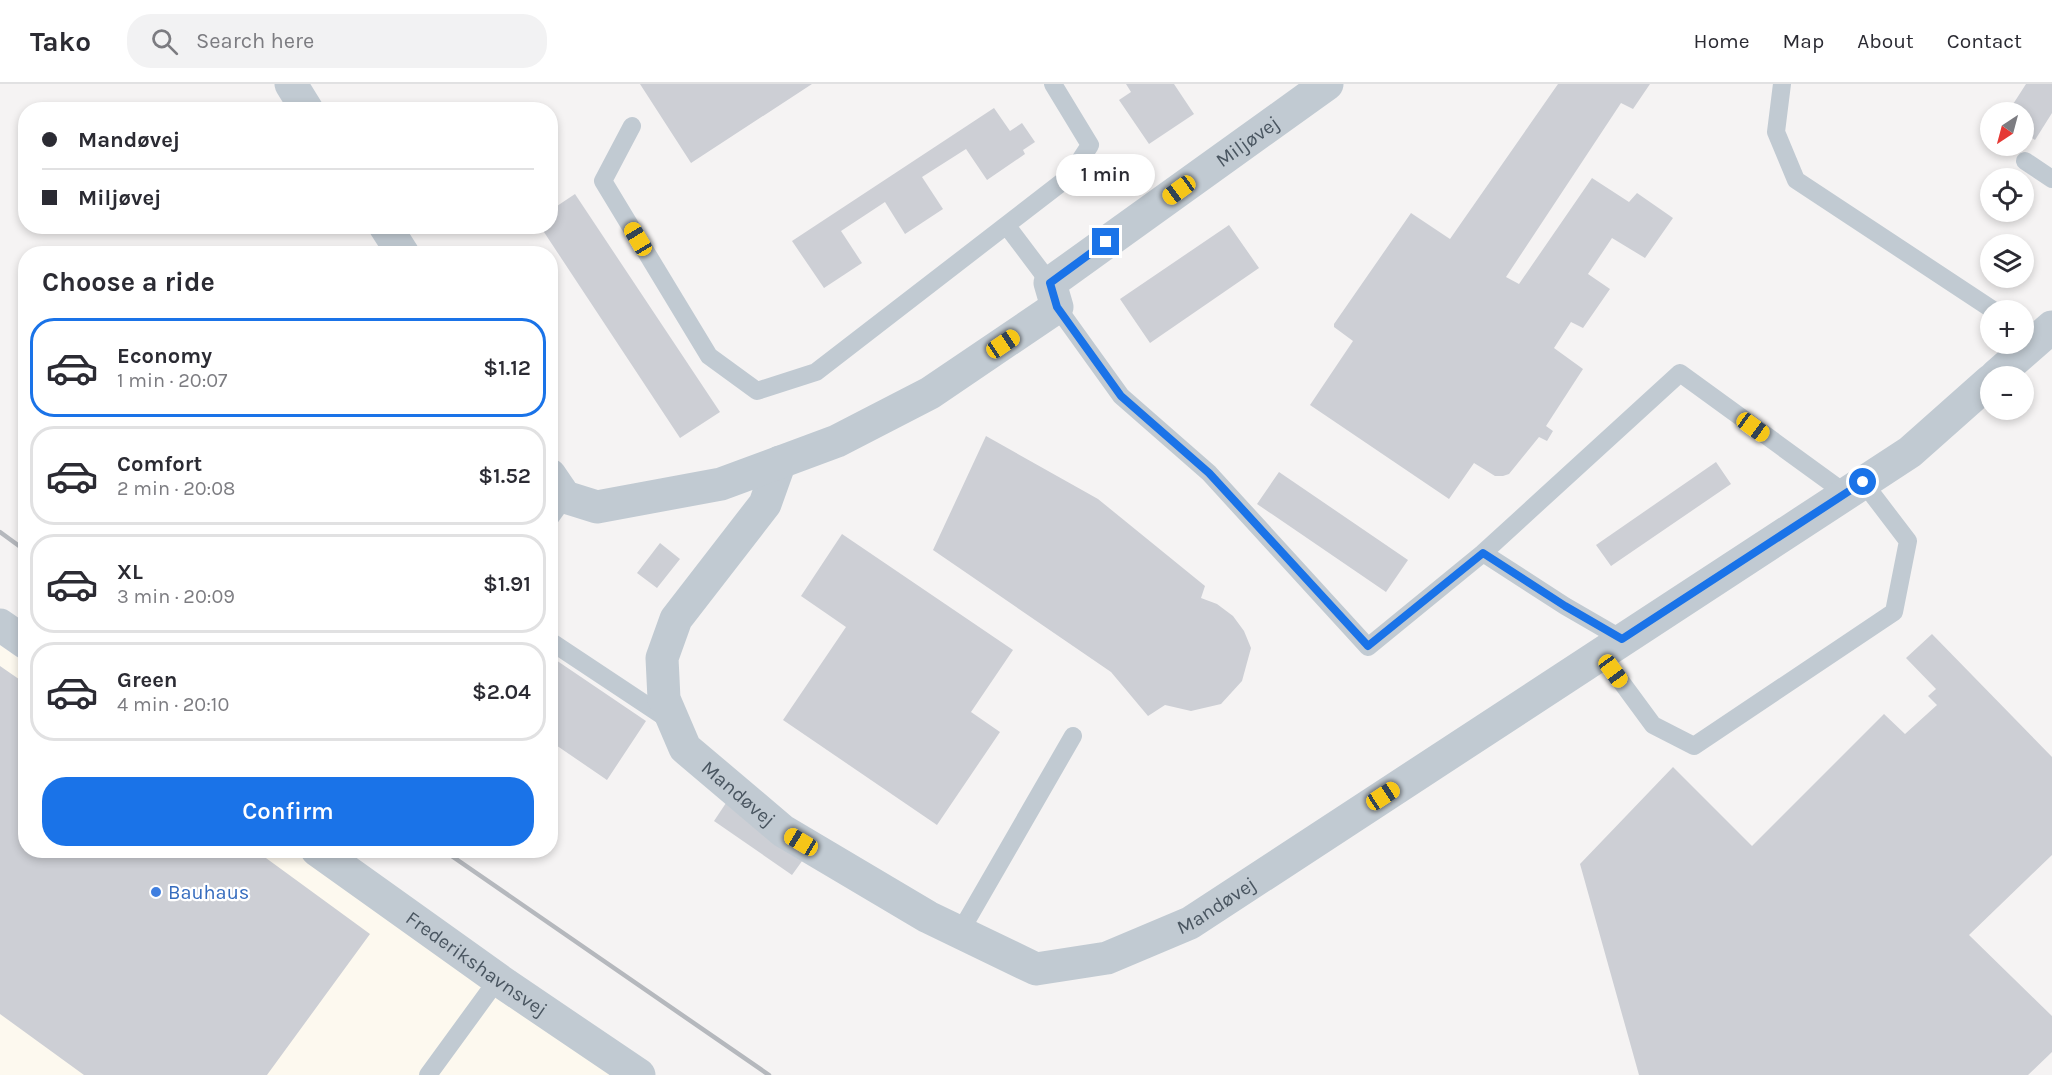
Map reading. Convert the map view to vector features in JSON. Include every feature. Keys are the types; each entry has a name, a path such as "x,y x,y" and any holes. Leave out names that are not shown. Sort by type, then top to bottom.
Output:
{"street":[{"path":"291,84 302,102"},
{"name":"Miljøvej","path":"1054,295 1322,85"},
{"path":"558,498 597,507 721,484 837,441 930,393 1054,295"},
{"path":"2006,366 2037,333"},
{"name":"Mandøvej","path":"780,462 765,504 676,619 662,658 664,699 685,748 783,831 928,917 1036,969 1107,958 1190,923 1910,452 1980,390"},
{"path":"0,625 18,637"},
{"name":"Frederikshavnsvej","path":"328,858 622,1070"}],"lane":[{"path":"632,126 603,181 709,356 757,391 816,372 1070,177 1090,145 1053,84"},
{"path":"1782,84 1776,132 1796,180 1980,301"},
{"path":"2025,161 2052,179"},
{"path":"1007,226 1121,396 1209,473 1368,646 1483,553 1680,374 1854,488 1908,541 1894,612 1694,746 1653,725 1611,646 1565,606 1483,553"},
{"path":"558,645 674,723"},
{"path":"960,932 1073,736"},
{"path":"428,1075 498,979"}],"shaded area":[{"name":"Bauhaus","path":"0,645 18,658 18,858 303,858 614,1075 0,1075"}],"building":[{"path":"640,84 812,84 691,163"},
{"path":"1126,84 1174,84 1194,114 1149,144 1119,100 1131,92"},
{"path":"1558,84 1650,84 1633,109 1621,103 1506,277 1519,284 1592,178 1629,202 1637,193 1673,218 1645,258 1612,238 1588,274 1610,289 1583,328 1571,322 1554,348 1583,369 1546,426 1553,431 1547,441 1539,437 1509,474 1503,476 1495,476 1474,463 1449,499 1310,405 1353,341 1334,327 1334,324 1411,213 1450,239"},
{"path":"2026,84 2052,84 2052,113 2035,140 2034,102 2014,102"},
{"path":"994,108 1010,131 1022,123 1035,142 1023,150 1025,154 987,180 966,149 922,177 943,209 905,234 885,202 841,231 862,263 824,288 792,241"},
{"path":"575,194 720,412 680,438 558,253 558,246 553,246 545,234 558,234 558,205"},
{"path":"1229,225 1259,268 1150,343 1120,299"},
{"path":"986,436 1098,499 1205,586 1201,598 1217,604 1233,616 1244,631 1251,648 1242,681 1221,704 1191,711 1165,705 1148,716 1111,672 933,550"},
{"path":"1716,462 1731,484 1611,566 1596,545"},
{"path":"1279,472 1408,560 1386,592 1257,504"},
{"path":"842,534 1013,650 971,712 1000,732 937,825 783,720 846,627 801,596"},
{"path":"660,543 680,559 657,588 637,573"},
{"path":"1932,634 2052,757 2052,855 1969,935 2052,1016 2052,1052 2028,1075 1639,1075 1580,864 1673,767 1752,846 1884,714 1905,734 1937,705 1928,696 1936,689 1906,658"},
{"path":"558,661 646,721 607,780 558,746"},
{"name":"Bauhaus","path":"0,666 18,678 18,858 266,858 370,934 267,1075 84,1075 0,1014"},
{"path":"726,803 805,857 792,875 714,821"}],"railway":[{"path":"0,532 18,545"},
{"path":"455,858 769,1075"}],"place":[{"name":"Bauhaus","path":"156,892"}],"route":[{"path":"1106,242 1050,283 1057,307 1121,396 1209,473 1368,646 1483,553 1565,606 1622,639 1863,482"}]}
